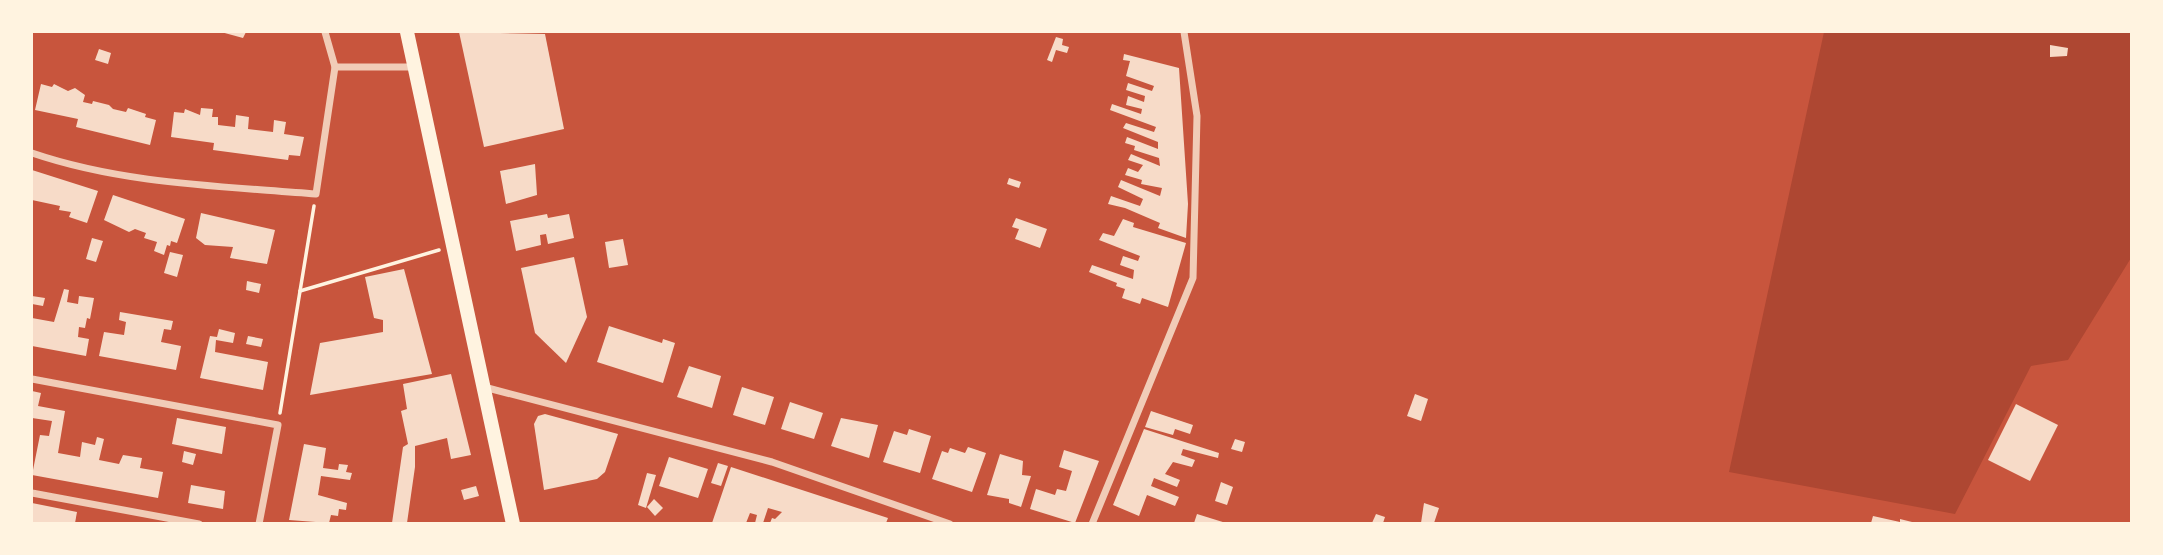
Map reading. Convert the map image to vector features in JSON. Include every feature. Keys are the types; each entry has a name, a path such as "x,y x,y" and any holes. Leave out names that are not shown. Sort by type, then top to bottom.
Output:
{"main road":[{"path":"407,32 513,523"}],"street":[{"path":"32,153 97,173 142,180 316,194 335,67 326,32"},
{"path":"1092,523 1193,278 1197,117 1184,32"},
{"path":"335,67 414,67"},
{"path":"32,379 278,425 259,523"},
{"path":"483,387 772,462 950,523"},
{"path":"32,493 199,523"}],"path":[{"path":"278,425 316,194"},
{"path":"300,290 453,246"}],"shaded area":[{"path":"1824,32 2130,32 2132,37 2131,258 2068,360 2031,366 1955,514 1729,472"}],"building":[{"path":"221,32 246,32 243,38"},
{"path":"459,32 545,34 564,129 484,147"},
{"path":"1056,37 1063,39 1062,45 1069,47 1067,53 1056,50 1052,62 1047,60"},
{"path":"2050,45 2068,48 2067,56 2050,57"},
{"path":"99,49 111,53 108,64 95,60"},
{"path":"1124,54 1179,68 1188,204 1186,238 1158,228 1160,223 1108,204 1111,196 1140,206 1143,199 1118,187 1121,180 1160,196 1162,188 1141,184 1142,180 1125,175 1128,168 1138,172 1143,165 1128,160 1131,154 1160,166 1159,158 1134,150 1135,146 1125,143 1127,137 1158,149 1158,142 1123,128 1126,123 1154,132 1156,127 1110,110 1112,104 1141,114 1142,109 1126,105 1128,96 1144,102 1145,96 1126,90 1128,83 1152,91 1154,86 1126,76 1130,61 1123,60"},
{"path":"41,84 52,87 54,84 68,91 75,88 85,95 83,102 92,104 93,101 109,105 113,109 126,112 128,108 146,114 145,117 156,120 150,145 76,127 78,119 35,110"},
{"path":"201,108 213,109 212,117 218,117 218,125 235,127 236,115 249,117 248,129 273,132 274,120 286,122 284,134 304,137 300,156 289,155 288,160 213,150 214,143 171,137 174,112 184,113 185,109 200,115"},
{"path":"535,164 537,195 506,204 500,171"},
{"path":"32,170 98,191 87,223 69,217 71,212 59,210 60,206 32,200"},
{"path":"1009,178 1021,182 1019,188 1007,184"},
{"path":"113,195 185,219 177,243 171,241 164,255 154,251 157,242 144,238 146,233 135,229 129,232 104,220"},
{"path":"201,213 275,230 267,264 230,258 233,247 205,245 196,238"},
{"path":"547,214 548,218 569,214 574,238 548,244 546,234 540,235 541,245 516,251 510,221"},
{"path":"1016,218 1047,229 1040,248 1015,239 1019,229 1012,227"},
{"path":"1123,219 1134,223 1133,227 1186,243 1168,307 1142,298 1140,304 1122,298 1125,289 1089,272 1092,265 1133,279 1134,270 1120,265 1123,256 1138,261 1140,256 1099,240 1103,233 1114,236"},
{"path":"92,238 103,241 96,262 86,259"},
{"path":"623,239 628,265 609,268 605,242"},
{"path":"170,252 183,255 177,277 164,273"},
{"path":"574,257 587,317 566,363 535,333 521,268"},
{"path":"404,269 432,374 310,395 320,343 383,332 383,320 374,318 365,277"},
{"path":"247,281 261,284 259,293 246,290"},
{"path":"64,289 69,290 67,302 78,304 79,296 94,298 90,319 87,318 85,328 79,327 78,337 89,339 86,356 32,346 32,318 54,322"},
{"path":"32,296 45,298 43,306 32,304"},
{"path":"120,312 173,321 171,330 164,329 161,342 181,346 176,370 99,356 104,332 124,335 126,322 119,320"},
{"path":"609,326 662,343 663,339 675,343 663,383 597,362"},
{"path":"219,329 235,333 233,343 216,340 215,352 268,362 263,390 200,378 210,336 217,337"},
{"path":"248,336 263,339 261,347 246,344"},
{"path":"689,366 721,376 712,408 677,397"},
{"path":"451,374 471,455 451,459 447,438 415,446 415,467 407,523 392,523 403,447 408,444 401,411 407,409 403,384"},
{"path":"742,387 774,397 765,425 733,415"},
{"path":"32,391 41,393 38,406 65,411 58,453 80,457 82,442 95,445 97,437 104,439 99,460 119,464 123,455 142,458 140,468 163,472 158,498 32,475 40,435 49,436 52,421 32,418"},
{"path":"1415,394 1428,399 1421,421 1407,416"},
{"path":"790,402 823,413 814,439 781,429"},
{"path":"2016,404 2058,425 2030,481 1988,460"},
{"path":"1151,411 1193,425 1190,434 1175,429 1173,435 1145,427"},
{"path":"545,414 618,434 605,472 597,479 544,490 534,424 538,416"},
{"path":"177,418 226,427 222,454 172,444"},
{"path":"841,418 878,425 869,458 831,446"},
{"path":"909,429 931,436 920,473 883,462 894,431 907,435"},
{"path":"1144,429 1219,453 1218,458 1183,449 1181,455 1195,460 1192,467 1173,462 1165,474 1180,480 1177,487 1154,478 1151,486 1179,497 1175,506 1147,495 1139,516 1113,505"},
{"path":"1235,439 1245,442 1242,452 1231,449"},
{"path":"304,444 326,448 323,468 338,470 339,464 348,465 346,472 352,473 350,480 321,476 318,495 347,503 346,510 339,509 338,516 331,515 329,523 289,520"},
{"path":"968,447 986,453 972,492 932,479 942,451 948,453 950,448 965,453"},
{"path":"1064,450 1099,461 1075,523 1030,509 1036,489 1055,495 1057,489 1066,491 1072,471 1059,467"},
{"path":"184,451 196,454 193,465 182,462"},
{"path":"1000,454 1023,461 1022,475 1031,476 1021,507 1009,503 1009,499 987,495"},
{"path":"669,457 708,469 698,498 659,486"},
{"path":"718,463 728,466 721,486 711,483"},
{"path":"731,467 888,518 886,523 770,523 772,518 775,519 782,512 768,508 763,523 755,523 757,515 750,513 746,523 712,523"},
{"path":"647,473 656,475 646,508 638,505"},
{"path":"1221,482 1233,487 1227,505 1215,501"},
{"path":"191,485 225,491 223,509 188,503"},
{"path":"476,486 479,496 464,500 461,490"},
{"path":"654,499 663,508 655,516 647,507"},
{"path":"32,503 77,512 75,523 32,523"},
{"path":"1424,503 1439,508 1434,523 1421,523"},
{"path":"1197,514 1226,523 1194,523"},
{"path":"1376,514 1385,517 1383,523 1372,523"},
{"path":"1873,516 1900,522 1900,519 1916,523 1871,523"}]}
